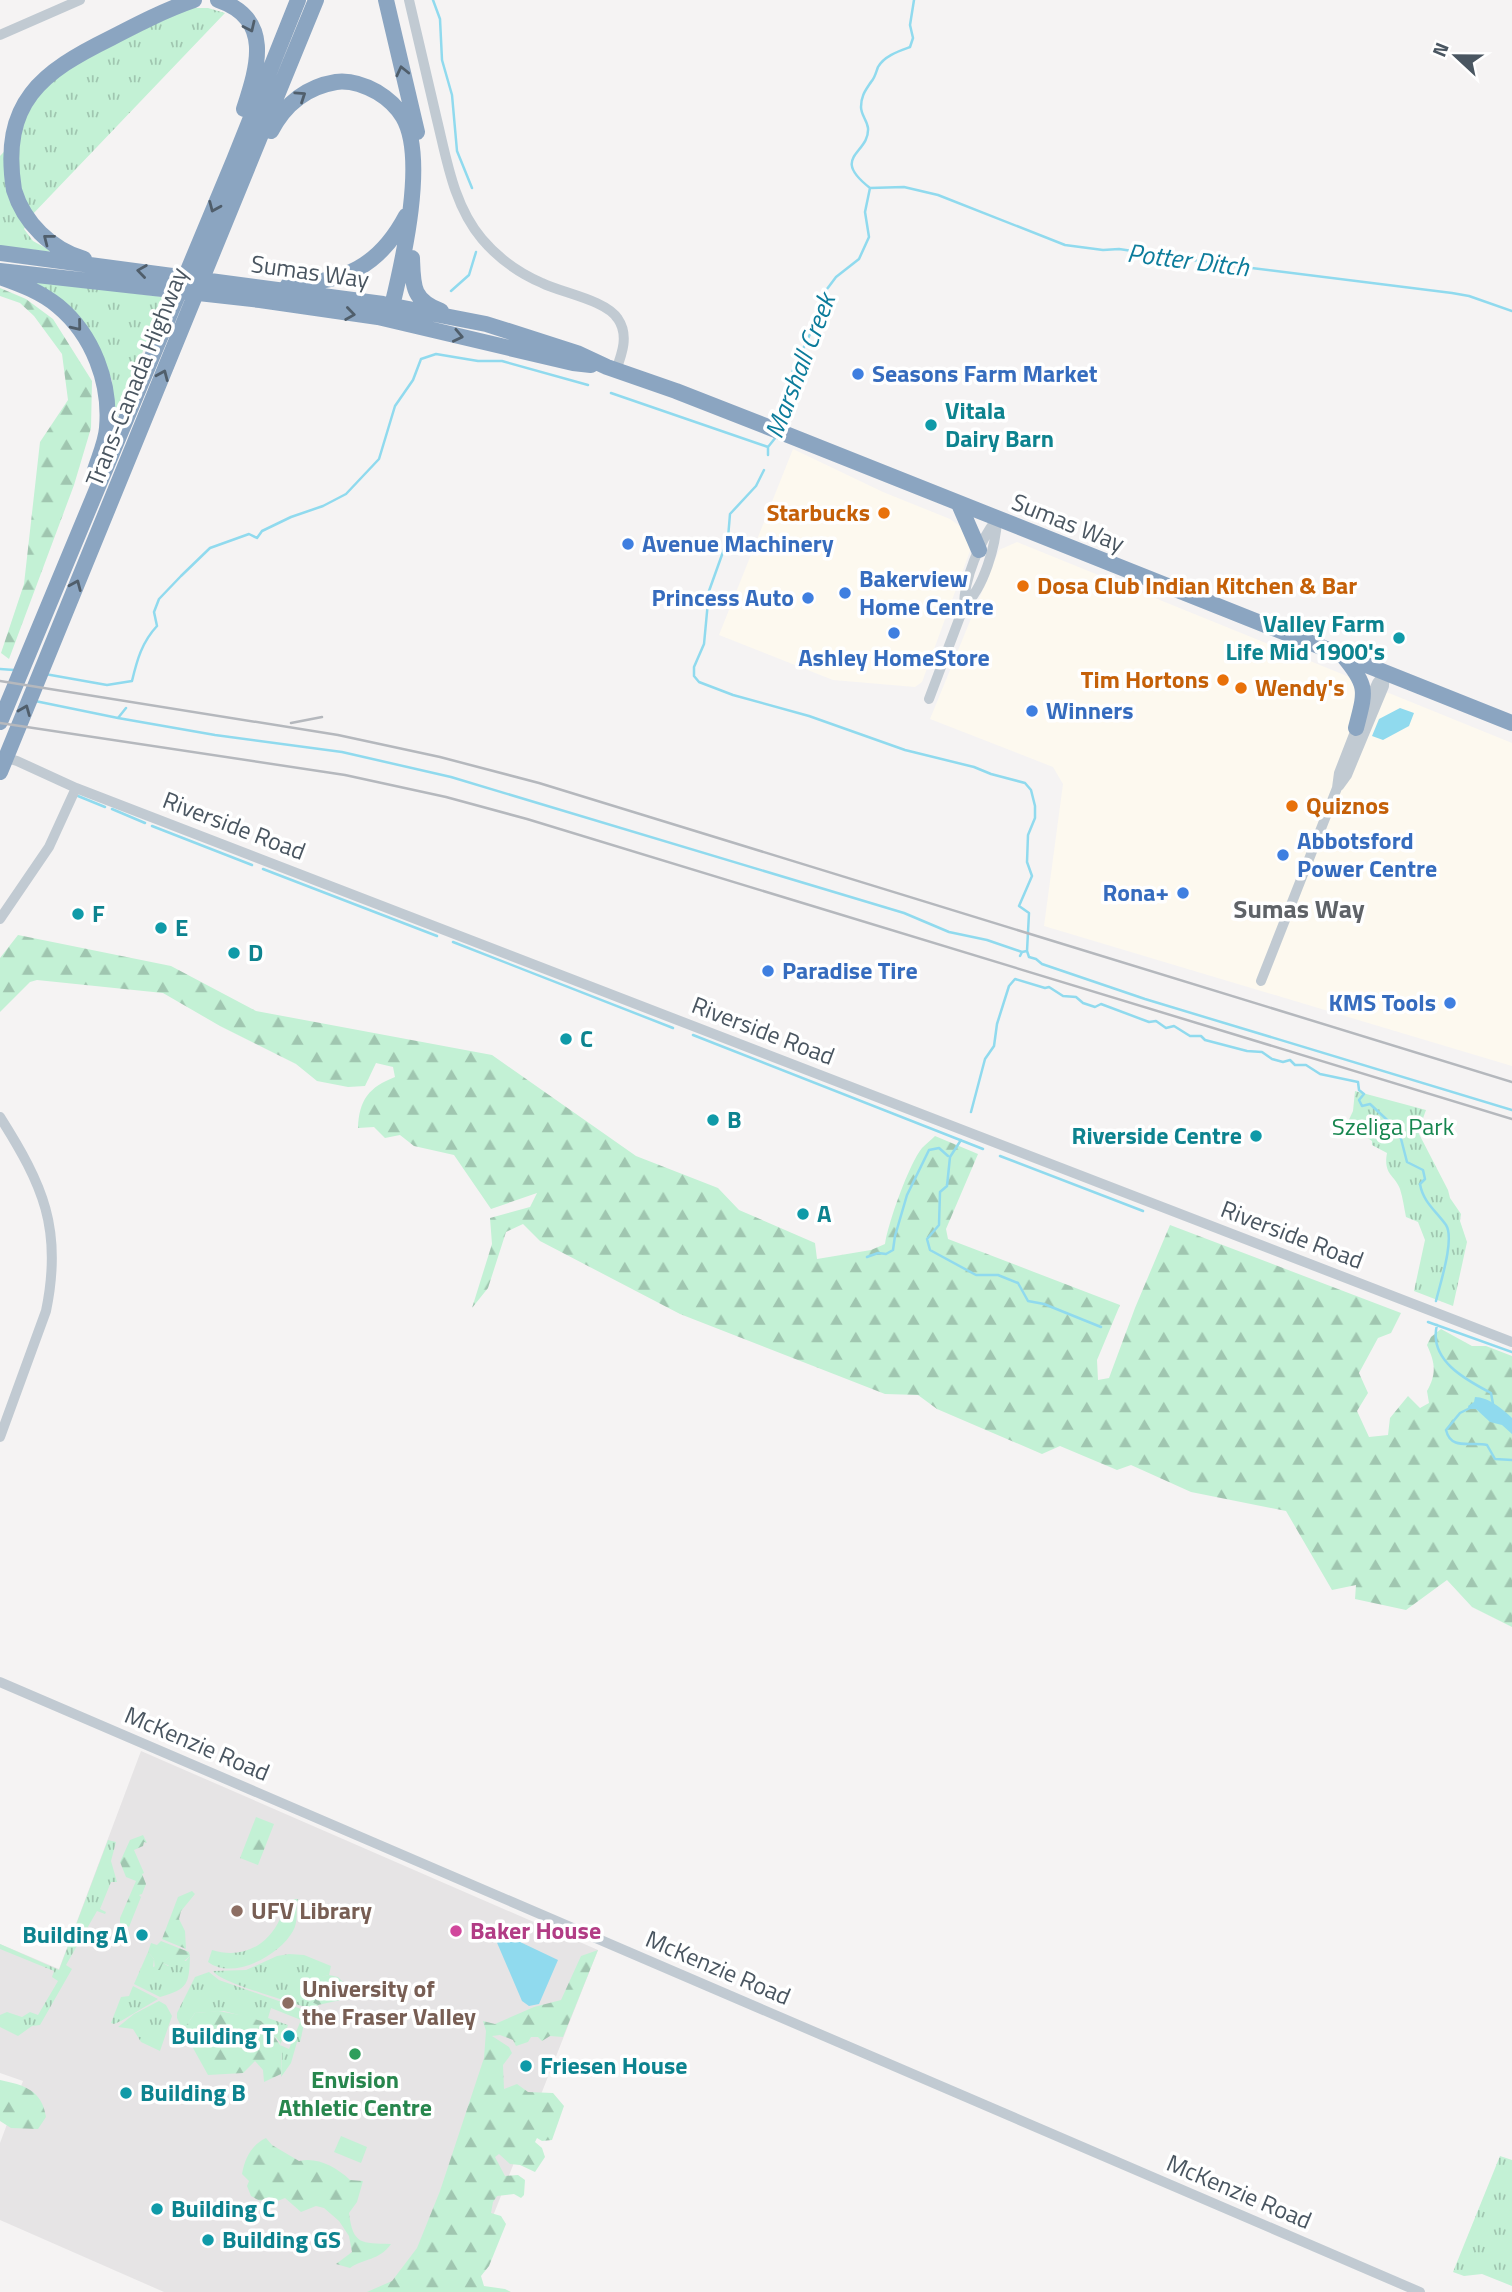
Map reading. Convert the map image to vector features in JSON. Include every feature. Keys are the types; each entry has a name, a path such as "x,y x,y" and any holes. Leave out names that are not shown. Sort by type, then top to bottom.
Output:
{"highway":[{"path":"0,124 19,88 44,64 167,0"},
{"path":"110,267 76,256 55,245 40,233 26,215 16,196 9,173 7,148 13,118 23,98 55,68 143,22 194,0"},
{"path":"218,0 241,12 251,22 258,48 257,69 239,126 234,160"},
{"name":"Trans-Canada Highway","path":"0,722 298,0"},
{"name":"Trans-Canada Highway","path":"0,772 316,0"},
{"path":"386,0 420,145 424,175 422,206 412,258 395,311"},
{"path":"228,215 272,127 284,109 320,85 344,81 365,85 387,98 404,119 411,146 414,174 412,204 395,311"},
{"path":"223,283 320,283 349,274 375,258 401,225 412,204"},
{"name":"Sumas Way","path":"0,253 223,283 395,311 573,363 611,369"},
{"path":"412,258 413,285 418,295 430,306 463,319"},
{"name":"Sumas Way","path":"0,271 260,300 395,311 486,324 577,353 611,369 799,439 1512,723"},
{"path":"0,277 43,295 75,322 95,356 107,398 107,430 93,477 35,639"},
{"path":"960,504 979,550"},
{"path":"1343,655 1362,682 1364,697 1356,728"}],"street":[{"path":"0,35 80,0"},
{"path":"410,0 450,173 467,218 500,258 521,273 542,284 606,308 619,319 624,335 623,351 611,369"},
{"path":"929,699 964,606 964,592 979,550 986,533 997,519"},
{"path":"964,606 975,596 996,537 997,519"},
{"path":"1261,981 1337,788 1339,773 1356,728 1385,672"},
{"path":"1337,788 1347,775 1384,686 1385,672"},
{"name":"Riverside Road","path":"0,756 76,788 1512,1342"},
{"path":"0,919 49,846 76,788"},
{"path":"0,1117 33,1172 46,1210 53,1252 46,1311 0,1437"},
{"name":"McKenzie Road","path":"0,1682 1420,2292"}],"shaded area":[{"name":"Bakerview Home Centre","path":"793,449 883,492 950,519 964,529 970,551 922,682 915,687 833,680 719,635"},
{"name":"Abbotsford Power Centre","path":"1017,542 1512,743 1512,1066 1044,926 1063,784 1053,767 930,719 999,550"},
{"name":"University of the Fraser Valley","path":"141,1751 598,1950 463,2292 164,2292 0,2220 0,2143 23,2081 0,2073 0,1944 59,1969"}],"green space":[{"path":"188,8 208,8 225,13 31,216 24,229 33,241 53,252 0,246 0,156 16,139 23,111 46,80"},
{"path":"33,281 164,297 113,428 112,381 103,357"},
{"path":"0,288 26,299 53,319 92,381 91,428 74,485 9,659 1,653 24,584 40,442 68,400 62,354 34,316 20,303 0,296"},
{"path":"18,935 171,966 256,1011 492,1055 636,1156 718,1188 739,1210 815,1243 817,1259 871,1250 885,1244 911,1167 922,1148 935,1136 978,1154 946,1229 948,1239 1120,1305 1097,1360 1098,1380 1109,1378 1170,1225 1401,1313 1391,1333 1378,1338 1359,1373 1368,1393 1357,1411 1369,1437 1388,1435 1390,1418 1408,1396 1420,1408 1429,1403 1427,1391 1434,1368 1427,1345 1431,1337 1441,1329 1472,1346 1486,1346 1512,1356 1512,1627 1472,1607 1447,1580 1406,1610 1355,1599 1356,1585 1332,1590 1286,1511 1191,1492 1131,1465 1117,1470 1060,1446 1042,1454 937,1409 918,1395 885,1394 680,1314 540,1241 523,1224 506,1232 488,1288 472,1308 492,1244 490,1218 530,1207 537,1193 491,1209 454,1155 414,1146 400,1135 385,1138 374,1127 358,1128 363,1102 378,1085 395,1077 393,1067 376,1063 365,1086 348,1087 317,1081 296,1064 220,1026 163,993 37,980 30,982 0,1012 0,958"},
{"name":"Szeliga Park","path":"1355,1091 1426,1110 1418,1132 1450,1198 1461,1214 1460,1221 1467,1242 1453,1306 1414,1291 1425,1240 1418,1222 1406,1217 1400,1189 1387,1166 1387,1153 1372,1145 1372,1141 1350,1126 1348,1130 1345,1128 1353,1111"},
{"path":"256,1817 274,1824 258,1865 240,1858"},
{"path":"143,1835 147,1843 144,1842 143,1846 134,1850 146,1884 139,1895 141,1897 129,1927 120,1923 120,1918 136,1881 126,1877 120,1862 130,1840"},
{"path":"108,1840 116,1842 111,1861 117,1882 111,1882 100,1909 106,1912 105,1914 97,1911 66,1965 72,1969 40,2025 32,2026 18,2036 0,2027 0,2015 7,2012 22,2017 30,2012 38,2015 58,1981 52,1977 54,1971 0,1949 0,1944 59,1970"},
{"path":"192,1891 195,1894 181,1911 179,1919 185,1931 186,1949 162,1939 178,1897"},
{"path":"294,1899 298,1899 295,1927 278,1949 255,1963 242,1967 230,1969 208,1962 212,1950 243,1952 260,1943 275,1929 280,1919 284,1921"},
{"path":"161,1941 189,1952 190,1956 183,1962 176,1961 175,1966 163,1963 160,1970 155,1970 154,1959 148,1952 151,1943 157,1945"},
{"path":"598,1950 563,2037 550,2036 542,2041 538,2037 531,2037 528,2042 516,2046 513,2040 500,2035 492,2036 509,2047 512,2053 503,2065 504,2089 517,2084 528,2092 553,2093 564,2106 552,2140 542,2141 537,2138 535,2142 542,2148 545,2157 535,2172 510,2164 499,2154 495,2157 505,2176 518,2175 525,2180 524,2195 521,2198 514,2194 497,2196 493,2202 491,2213 501,2216 506,2224 489,2266 481,2276 484,2286 511,2292 367,2292 392,2281 417,2248 440,2191 484,2058 486,2031 483,2021 495,2024 534,2007 561,2000 581,1956"},
{"path":"148,1952 154,1959 153,1967 163,1963 168,1966 176,1960 186,1961 190,1956 186,1984 177,1991 160,1997 134,1984"},
{"path":"304,1955 331,1966 329,1975 305,1982 301,1997 318,2005 316,2008 307,2008 241,1986 213,1971 246,1970 277,1956"},
{"path":"209,1972 219,1980 307,2011 300,2042 297,2042 291,2063 281,2077 280,2045 289,2049 301,2020 271,2008 268,2018 288,2025 280,2044 261,2021 224,2011 195,2013 183,2030 177,2013 195,1977"},
{"path":"329,1975 338,1977 347,1986 345,1999 318,2005 301,1997 305,1981"},
{"path":"133,1986 158,1999 121,2021 111,2023 121,1997 129,1996"},
{"path":"159,2001 166,2005 172,2016 160,2051 141,2042 133,2029 118,2027 134,2014"},
{"path":"218,2011 261,2021 270,2030 282,2048 281,2074 264,2082 263,2070 255,2061 243,2073 208,2075 183,2030 195,2013"},
{"path":"0,2080 17,2084 36,2095 46,2117 38,2129 11,2128 0,2121"},
{"path":"341,2136 367,2147 361,2163 334,2152"},
{"path":"266,2138 272,2145 299,2161 320,2162 333,2167 350,2180 363,2181 357,2202 349,2213 353,2231 360,2240 391,2244 386,2250 350,2268 336,2264 352,2252 349,2236 339,2221 324,2208 316,2206 301,2212 285,2198 275,2202 269,2197 260,2201 251,2196 247,2186 249,2181 242,2174 243,2168 253,2148"},
{"path":"1500,2156 1512,2160 1512,2286 1482,2274 1464,2276 1453,2272"}],"water":[{"path":"1400,708 1414,713 1409,726 1383,740 1372,736 1379,719"},
{"path":"1475,1397 1490,1401 1512,1418 1512,1434 1502,1425 1490,1422 1476,1409 1469,1409 1468,1406 1474,1402"},
{"path":"499,1932 558,1960 539,2004 529,2006 522,2001 495,1938"}],"waterway":[{"path":"433,0 440,19 442,60 452,95 457,151 472,188"},
{"name":"Marshall Creek","path":"870,188 858,177 852,162 867,137 868,128 861,110 862,100 881,63 892,54 910,47 913,38 910,25 914,0"},
{"name":"Potter Ditch","path":"870,188 904,187 938,195 1065,245 1103,250 1119,249 1452,293 1512,311"},
{"name":"Marshall Creek","path":"782,425 793,370 821,311 827,289 836,277 859,259 869,237 865,212 870,188"},
{"path":"451,291 469,275 476,252"},
{"name":"Marshall Creek","path":"45,674 107,685 132,681 147,638 157,626 154,612 159,599 210,548 249,534 257,538 262,531 346,494 379,459 395,406 413,380 421,359 436,354 478,361 502,361 588,385"},
{"name":"Marshall Creek","path":"611,393 768,447"},
{"name":"Marshall Creek","path":"768,447 776,437"},
{"path":"768,447 768,455"},
{"path":"764,470 756,486 730,514 728,538 709,591 704,644 694,667 694,676 699,682 733,695 809,716 905,750 1025,783 1031,790 1035,818 1028,835 1027,862 1032,876 1019,906 1029,913 1027,951 1020,956"},
{"name":"Marshall Creek","path":"0,669 14,670"},
{"path":"35,701 118,718 126,708"},
{"path":"118,718 215,735 342,752 451,777 904,913 949,932 987,940 1022,952"},
{"path":"78,796 105,807"},
{"path":"112,809 145,823"},
{"path":"152,826 252,865"},
{"path":"263,869 437,936"},
{"path":"453,942 673,1028"},
{"path":"1027,951 1029,957 1042,964 1145,999 1512,1110"},
{"path":"971,1112 985,1059 994,1046 997,1024 1009,986 1015,979 1049,987 1063,996 1076,997 1095,1007 1101,1004 1149,1022 1156,1021 1166,1028 1174,1026 1190,1036 1201,1036 1205,1040 1247,1051 1262,1052 1272,1059 1283,1062 1290,1060 1295,1065 1306,1065 1320,1074 1358,1082 1359,1090 1364,1094 1359,1100 1362,1106 1370,1104 1399,1131 1407,1162 1423,1170 1425,1179 1420,1184 1424,1196 1446,1225 1448,1251 1436,1301"},
{"path":"693,1035 983,1149"},
{"path":"961,1140 950,1157 947,1186 940,1192 939,1225 927,1239 930,1250 976,1275 998,1275 1018,1283 1028,1301 1044,1304 1101,1327"},
{"path":"867,1257 893,1250 907,1195 929,1150 939,1148 948,1156"},
{"path":"1000,1156 1143,1211"},
{"path":"1428,1322 1512,1352"},
{"path":"1437,1325 1438,1349 1451,1367 1491,1393 1493,1404 1490,1405"},
{"path":"1470,1408 1460,1413 1446,1430 1452,1441 1487,1445 1495,1459 1512,1460"}],"railway":[{"path":"0,681 338,735 440,757 539,783 1512,1082"},
{"path":"291,723 322,717"},
{"path":"0,723 345,775 446,797 527,819 1512,1119"}],"place":[{"name":"Seasons Farm Market","path":"858,374"},
{"name":"Vitala Dairy Barn","path":"931,425"},
{"name":"Starbucks","path":"884,513"},
{"name":"Avenue Machinery","path":"628,544"},
{"name":"Dosa Club Indian Kitchen & Bar","path":"1023,586"},
{"name":"Bakerview Home Centre","path":"845,593"},
{"name":"Princess Auto","path":"808,598"},
{"name":"Ashley HomeStore","path":"894,633"},
{"name":"Valley Farm Life Mid 1900's","path":"1399,638"},
{"name":"Tim Hortons","path":"1223,680"},
{"name":"Wendy's","path":"1241,688"},
{"name":"Winners","path":"1032,711"},
{"name":"Quiznos","path":"1292,806"},
{"name":"Abbotsford Power Centre","path":"1283,855"},
{"name":"Rona+","path":"1183,893"},
{"name":"F","path":"78,914"},
{"name":"E","path":"161,928"},
{"name":"D","path":"234,953"},
{"name":"Paradise Tire","path":"768,971"},
{"name":"KMS Tools","path":"1450,1003"},
{"name":"C","path":"566,1039"},
{"name":"B","path":"713,1120"},
{"name":"Riverside Centre","path":"1256,1136"},
{"name":"A","path":"803,1214"},
{"name":"UFV Library","path":"237,1911"},
{"name":"Baker House","path":"456,1931"},
{"name":"Building A","path":"142,1935"},
{"name":"University of the Fraser Valley","path":"288,2003"},
{"name":"Building T","path":"289,2036"},
{"name":"Envision Athletic Centre","path":"355,2054"},
{"name":"Friesen House","path":"526,2066"},
{"name":"Building B","path":"126,2093"},
{"name":"Building C","path":"157,2209"},
{"name":"Building GS","path":"208,2240"}],"district":[{"name":"Sumas Way","path":"1299,909"}]}
